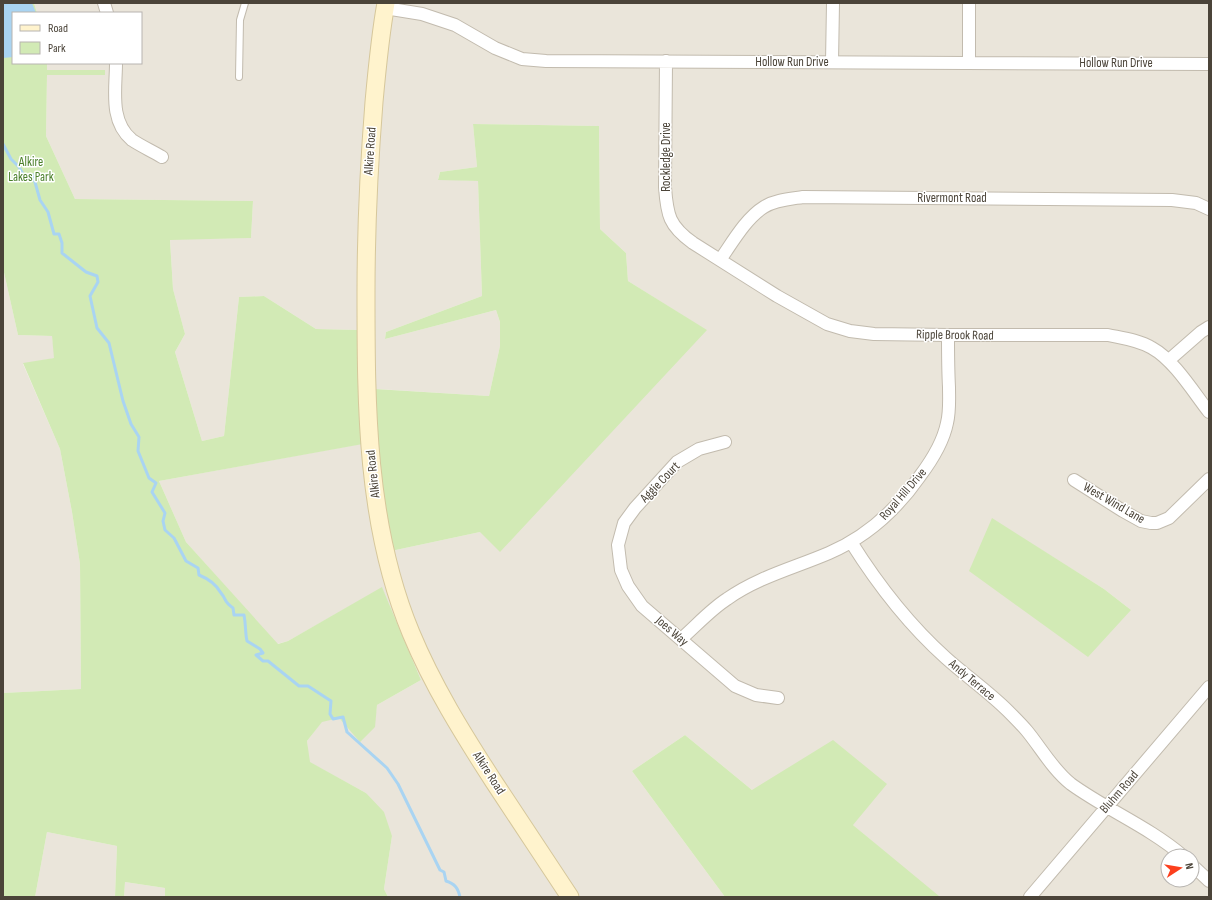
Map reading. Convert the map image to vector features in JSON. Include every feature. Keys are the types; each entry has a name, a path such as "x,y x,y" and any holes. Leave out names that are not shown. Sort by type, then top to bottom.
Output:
{"main road":[{"name":"Alkire Road","path":"384,5 368,179 366,251 368,418 374,488 381,535 404,615 420,653 437,687 461,730 570,897"}],"street":[{"path":"832,62 833,3"},
{"path":"969,3 969,62"},
{"name":"Hollow Run Drive","path":"384,5 422,14 455,25 495,48 522,59 546,61 1209,64"},
{"name":"Rockledge Drive","path":"666,61 666,205 672,223 680,235 693,243"},
{"path":"116,64 116,110 120,127 133,140 162,157"},
{"name":"Rivermont Road","path":"720,260 736,236 764,207 774,203 803,197 1172,200 1196,203 1209,209"},
{"name":"Ripple Brook Road","path":"693,243 777,296 827,324 850,331 874,334 1108,335 1129,339 1152,347 1169,360 1209,412"},
{"path":"1169,360 1201,332 1209,327"},
{"name":"Royal Hill Drive","path":"681,639 727,599 767,577 829,553 850,542 870,529 893,509 914,485 930,463 943,440 948,422 949,404 948,335"},
{"name":"Aggie Court","path":"624,523 635,508 677,462 699,449 725,442"},
{"name":"West Wind Lane","path":"1074,480 1123,511 1141,521 1151,523 1163,521 1169,518 1209,480"},
{"name":"Joes Way","path":"624,523 618,545 618,557 621,570 628,586 642,606 735,686 756,695 778,698"},
{"name":"Andy Terrace","path":"850,542 894,605 924,638 1006,709 1026,730 1059,772 1071,783 1173,848"},
{"name":"Bluhm Road","path":"1030,897 1209,687"},
{"path":"1200,872 1209,881"}],"lane":[{"path":"239,77 240,20 245,3"}],"shaded area":[{"path":"34,3 1209,3 1209,897 938,897 853,825 752,790 685,735 632,771 725,897 388,897 384,889 392,836 366,793 309,762 307,741 322,721 339,718 360,741 374,727 377,705 421,680 382,588 288,641 277,644 186,542 159,481 377,441 391,551 480,532 706,330 628,281 626,253 600,229 599,126 473,124 477,167 440,172 438,179 478,181 482,296 386,332 385,339 496,310 500,322 500,346 489,396 361,388 358,330 316,329 264,296 239,297 224,436 202,441 175,352 185,334 173,289 170,239 251,238 253,201 75,199 46,136 47,74 105,75 105,70 47,70 47,64 142,64 142,12 37,12","holes":["992,519 1104,589 1131,610"]},
{"path":"3,268 18,335 52,336 55,358 23,364 60,449 72,512 80,564 81,689 3,693"},
{"path":"47,832 117,846 115,897 35,897"},
{"path":"125,882 165,888 165,897 124,897"}],"green space":[{"name":"Alkire Lakes Park","path":"3,3 34,3 37,12 12,12 12,64 47,64 47,70 105,70 105,75 47,75 46,136 75,199 253,201 251,238 170,240 173,289 185,334 175,352 202,441 224,436 239,297 264,296 316,329 358,330 363,444 159,481 186,542 278,644 288,641 382,587 421,680 377,705 375,727 360,742 339,718 322,722 307,741 310,762 366,793 384,812 392,836 384,889 388,897 165,897 165,888 125,882 124,897 115,897 117,846 47,832 35,897 3,897 3,693 81,689 80,564 72,512 60,449 23,363 54,358 52,336 18,335 3,268"},
{"path":"473,124 599,126 600,229 626,253 628,281 707,330 500,552 480,532 391,551 378,476 375,389 489,396 500,346 500,322 496,310 385,339 386,332 482,296 478,181 438,180 440,172 477,167"},
{"path":"992,518 1104,589 1131,610 1088,657 969,571"},
{"path":"685,735 752,790 833,740 887,784 853,825 939,896 725,897 632,771"}],"water":[{"path":"3,3 32,3 36,12 12,12 12,57 3,58"}],"waterway":[{"path":"3,144 11,159 19,167 25,178 33,175 40,200 48,212 54,234 59,234 62,243 62,253 86,272 97,276 98,282 90,296 97,328 109,343 123,401 131,424 139,437 138,451 149,478 156,483 152,492 165,513 163,521 165,530 174,538 186,561 198,568 199,575 209,580 217,587 226,602 233,608 234,615 244,615 247,641 260,649 263,653 256,655 263,661 268,661 299,686 308,686 331,701 330,714 333,719 343,717 347,732 387,768 398,784 440,870 444,872 446,881 456,887 460,897"}]}
